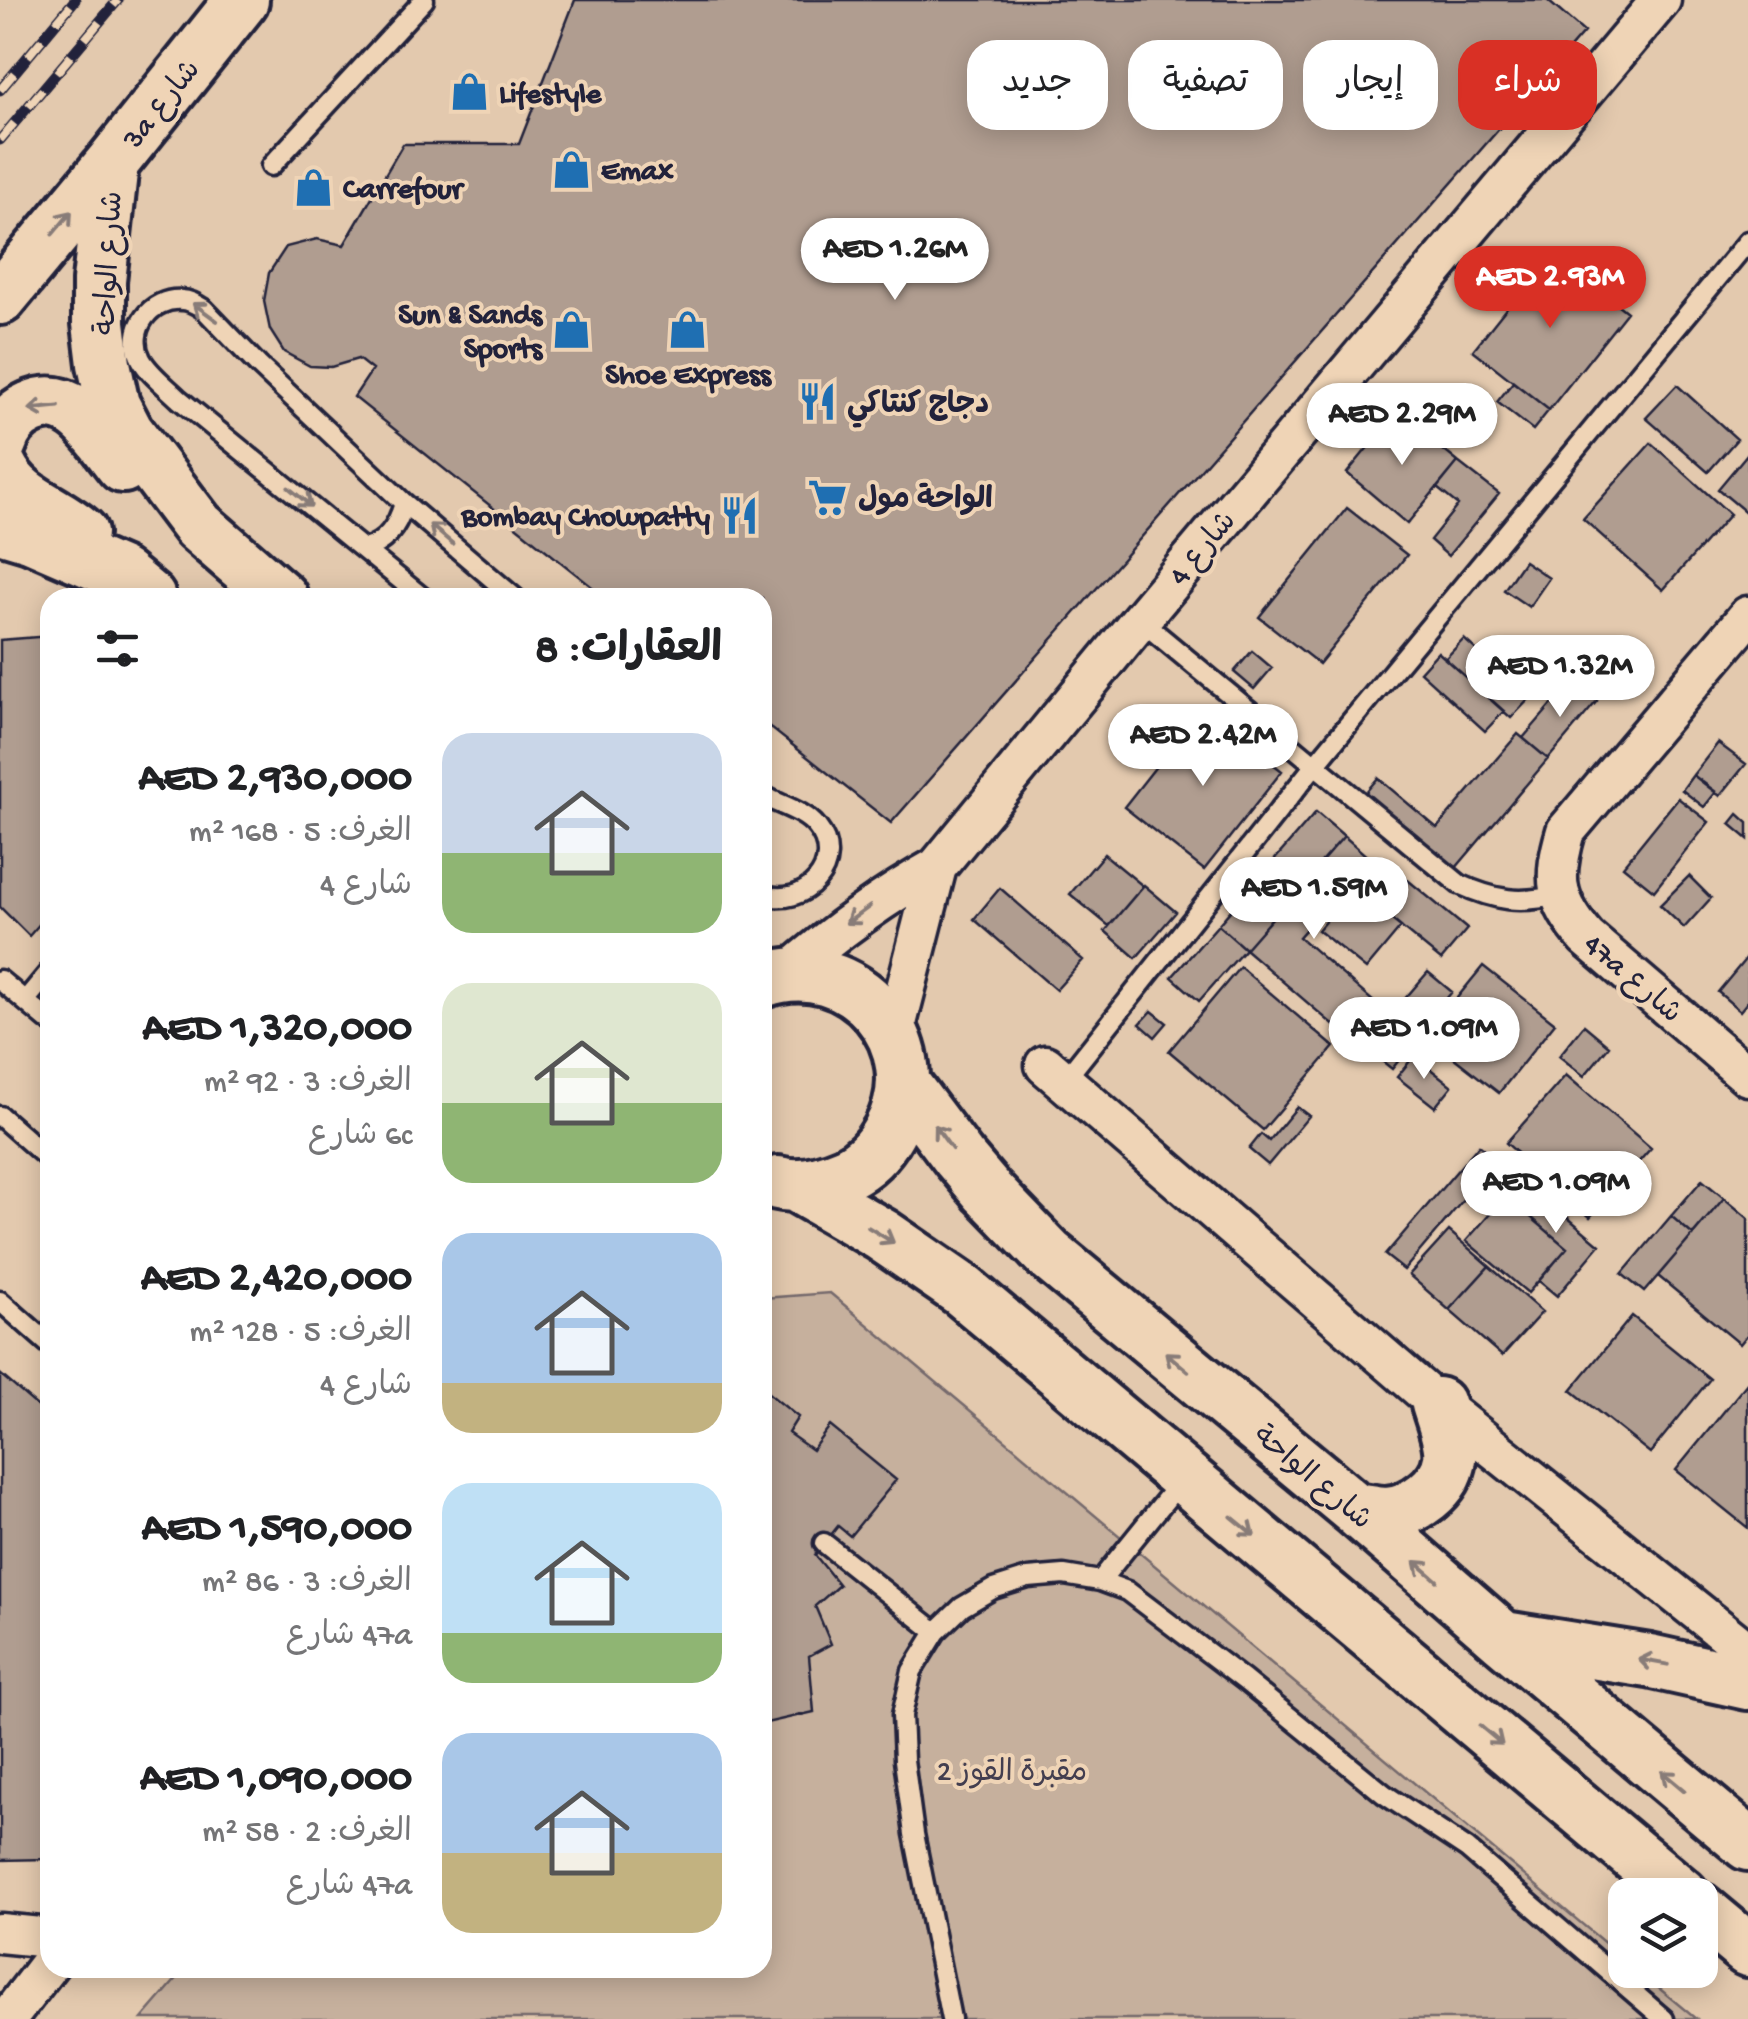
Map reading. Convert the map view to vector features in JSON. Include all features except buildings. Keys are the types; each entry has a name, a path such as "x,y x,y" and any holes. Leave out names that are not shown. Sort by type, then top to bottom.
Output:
{"street":[{"name":"3a شارع","path":"0,298 242,0"},
{"name":"شارع 4","path":"772,975 857,915 937,867 1661,0"},
{"name":"شارع الواحة","path":"112,163 100,282 100,323 113,404 127,432 198,526 269,588"},
{"path":"0,443 4,429 18,414 35,405 54,404 73,410 88,422 130,476 198,526"},
{"path":"0,466 9,484 75,528 134,586"},
{"path":"0,526 30,535 134,586"},
{"path":"1560,895 1557,862 1566,831 1748,616"},
{"name":"شارع 4","path":"894,1035 937,867"},
{"name":"47a شارع","path":"1560,895 1570,919 1587,938 1748,1076"},
{"path":"772,975 819,976 850,988 876,1008 894,1035 902,1059 904,1085 897,1117 881,1145 858,1167 828,1181 777,1187"},
{"path":"1054,1073 1438,1404 1748,1652"},
{"name":"شارع الواحة","path":"904,1085 968,1169 1049,1256 1355,1509 1748,1844"},
{"path":"777,1187 882,1235 962,1290 1662,1878"},
{"path":"1355,1509 1386,1513 1415,1505 1438,1486 1450,1460 1438,1404"},
{"path":"1503,1638 1649,1661 1748,1684"},
{"path":"1718,1925 1748,1950"},
{"path":"0,1933 40,1937"},
{"path":"7,2019 40,1976"}],"lane":[{"path":"271,166 424,0"},
{"path":"1054,1073 1314,766 1748,241"},
{"path":"399,588 364,548 179,399 149,369 138,348 140,323 157,305 181,300 204,308 258,365 404,503 503,588"},
{"path":"364,548 378,545 390,533 400,519 404,503"},
{"path":"1140,620 1460,884 1484,895 1509,900 1560,895"},
{"path":"772,800 818,827 826,856 823,871 803,894 772,898"},
{"path":"0,980 40,1014"},
{"path":"25,1001 40,983"},
{"path":"0,1116 40,1151"},
{"path":"0,1301 40,1336"},
{"path":"1100,1581 1183,1477"},
{"path":"824,1544 936,1632"},
{"path":"951,2019 914,1834 904,1760 902,1715 912,1672 936,1632 977,1598 1028,1578 1064,1576 1100,1581 1127,1592 1384,1794 1467,1849 1664,2019"}],"green space":[{"name":"مقبرة القوز 2","path":"830,1293 1608,1946 1608,1988 1659,1988 1696,2019 142,2019 177,1978 772,1978 772,1297"}],"railway":[{"path":"0,90 75,0"},
{"path":"0,140 118,0"}],"place":[{"name":"Lifestyle","path":"469,92"},
{"name":"Emax","path":"571,169"},
{"name":"Carrefour","path":"313,187"},
{"name":"Shoe Express","path":"688,329"},
{"name":"Sun & Sands Sports","path":"572,330"},
{"name":"دجاج كنتاكي","path":"817,402"},
{"name":"الواحة مول","path":"828,497"},
{"name":"Bombay Chowpatty","path":"740,515"}]}
